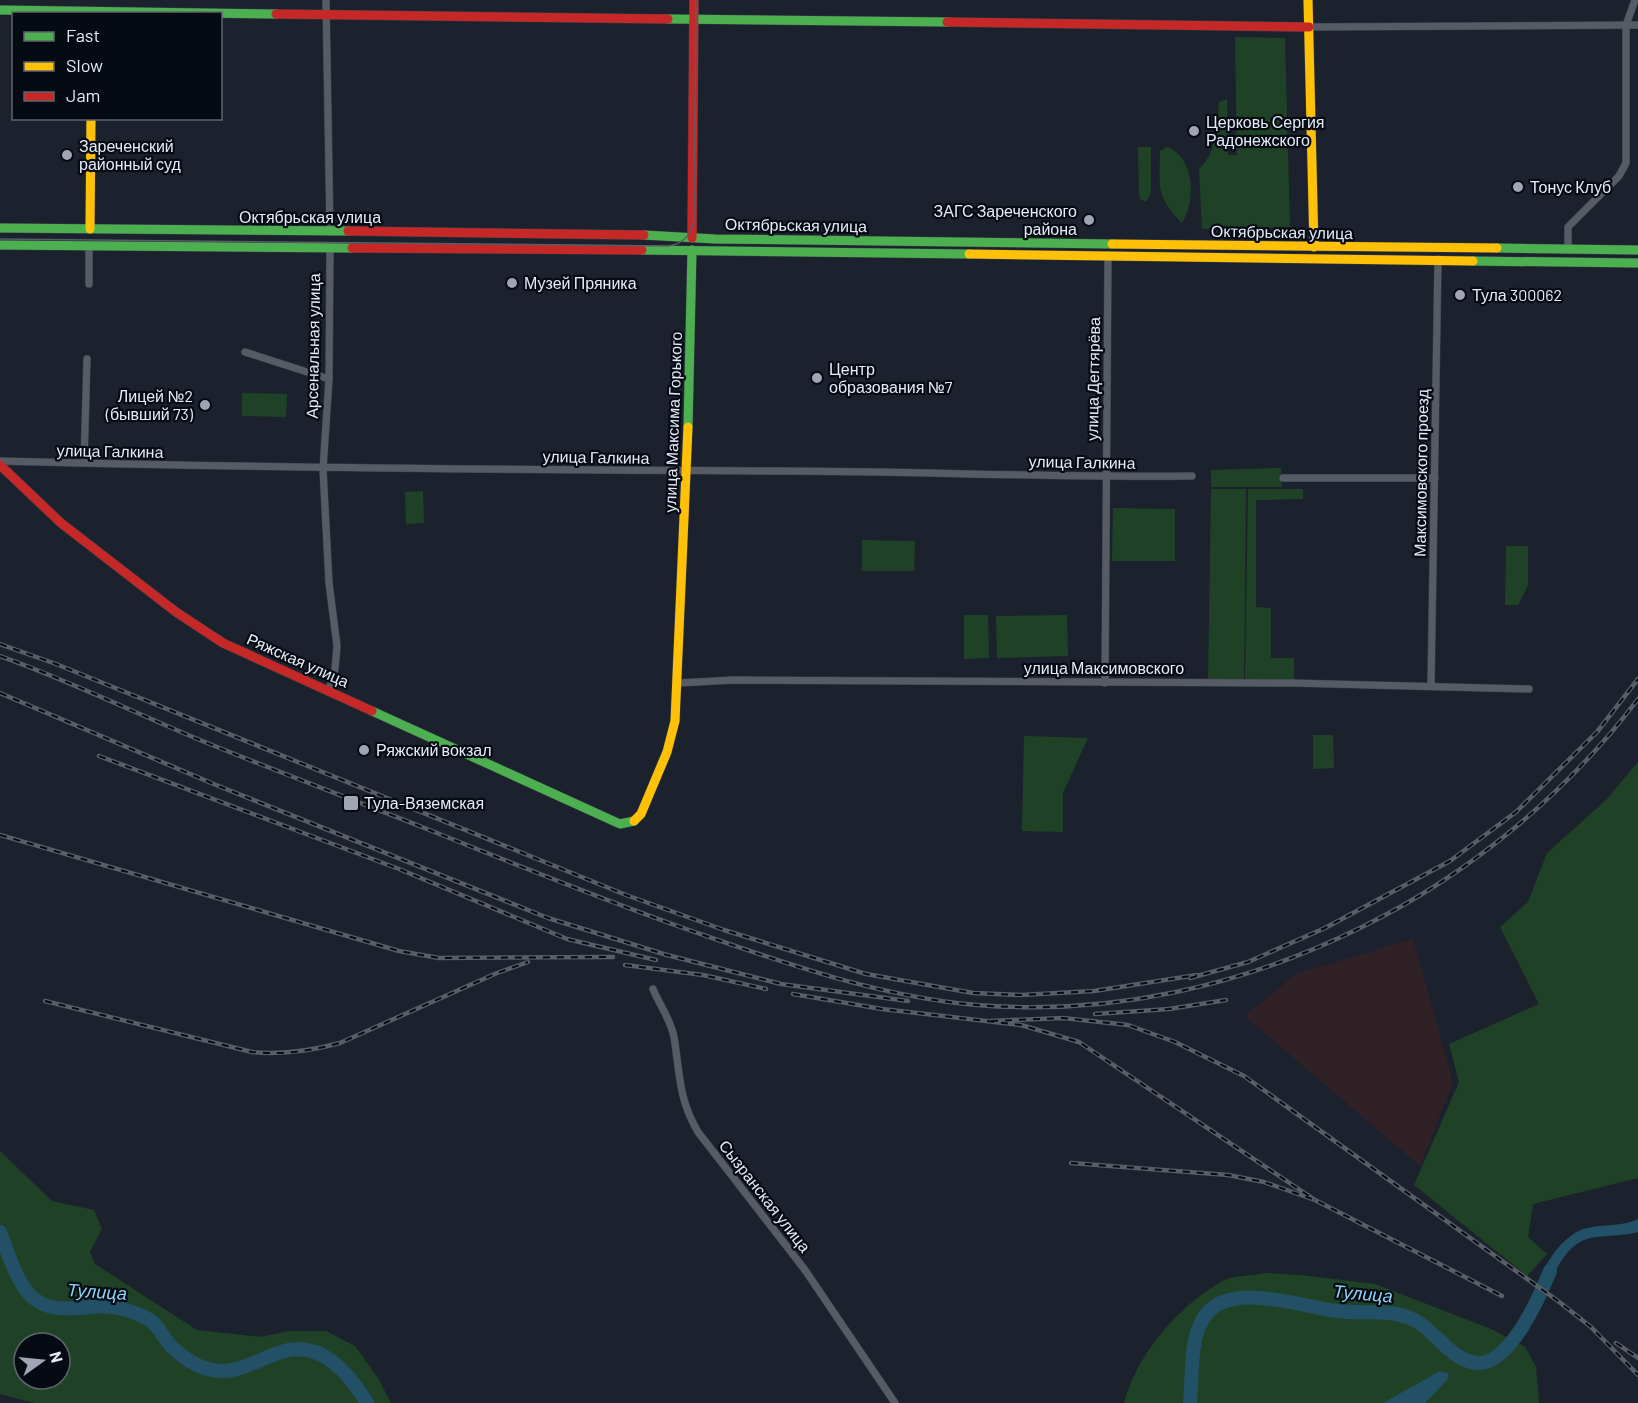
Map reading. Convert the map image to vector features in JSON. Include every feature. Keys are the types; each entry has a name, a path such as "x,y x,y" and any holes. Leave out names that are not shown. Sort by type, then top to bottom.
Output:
{"main road":[{"path":"0,10 92,12 92,0"},
{"name":"улица Максима Горького","path":"620,824 633,822 641,814 673,732 679,683 692,250 694,0"},
{"path":"1308,0 1314,258"},
{"path":"222,14 1309,27"},
{"path":"89,246 91,120"},
{"name":"Октябрьская улица","path":"0,228 636,234 692,238 1314,248 1638,250"},
{"name":"Арсенальная улица","path":"330,232 330,248"},
{"name":"Октябрьская улица","path":"0,245 692,250 1638,263"},
{"path":"1294,247 1294,258"},
{"name":"Ряжская улица","path":"0,463 61,523 206,633 261,662 329,690 620,824"}],"street":[{"name":"Арсенальная улица","path":"326,0 330,232"},
{"path":"1568,250 1568,227 1619,176 1626,163 1626,25 1635,0"},
{"path":"1309,27 1638,25"},
{"path":"89,246 89,284"},
{"name":"Арсенальная улица","path":"329,690 335,669 337,646 328,572 323,469 329,379 330,248"},
{"name":"улица Дегтярёва","path":"1104,682 1108,256"},
{"name":"Максимовского проезд","path":"1431,686 1438,259"},
{"path":"245,352 329,379"},
{"path":"84,464 87,359"},
{"name":"улица Галкина","path":"0,463 323,469 1192,476"},
{"path":"1283,478 1435,478"},
{"name":"улица Максимовского","path":"679,683 733,680 1104,682 1529,689"},
{"name":"Сызранская улица","path":"653,989 672,1029 680,1092 687,1113 698,1132 805,1270 895,1403"}],"shaded area":[{"path":"1413,939 1453,1082 1420,1166 1245,1016 1296,974"}],"green space":[{"path":"1235,37 1285,38 1290,227 1202,229 1199,169 1213,147 1219,102 1227,99 1228,155 1237,155"},
{"path":"1138,147 1151,147 1151,193 1146,202 1140,199 1139,194"},
{"path":"1167,147 1183,160 1190,180 1190,203 1182,223 1167,205 1161,190 1160,151"},
{"path":"242,393 287,394 286,417 242,416"},
{"path":"1281,468 1282,487 1211,487 1211,470"},
{"path":"1211,489 1246,489 1244,682 1208,681"},
{"path":"1248,489 1303,489 1303,499 1256,500 1256,607 1271,608 1271,658 1294,658 1294,682 1245,682"},
{"path":"423,491 424,523 406,524 405,492"},
{"path":"1113,508 1175,509 1175,561 1112,561"},
{"path":"862,540 915,541 914,571 862,571"},
{"path":"1506,546 1528,546 1528,585 1518,605 1505,605"},
{"path":"964,615 988,615 989,658 964,659"},
{"path":"1067,615 1068,656 997,658 996,616"},
{"path":"1313,735 1333,735 1334,768 1313,769"},
{"path":"1024,736 1088,738 1063,793 1063,832 1022,831"},
{"path":"1638,762 1638,1178 1533,1204 1528,1237 1547,1254 1527,1276 1414,1185 1459,1082 1449,1044 1539,1004 1500,927 1528,902 1547,853 1607,799"},
{"path":"0,1151 52,1201 94,1210 102,1229 90,1252 95,1264 197,1330 260,1337 289,1331 326,1331 355,1346 378,1378 391,1403 34,1403 0,1394"},
{"path":"1266,1273 1375,1284 1491,1329 1525,1347 1536,1367 1539,1403 1124,1403 1138,1367 1149,1350 1174,1319 1189,1305 1205,1292 1226,1280"}],"water":[{"path":"1638,1219 1638,1232 1596,1237 1578,1243 1565,1256 1547,1290 1538,1283 1556,1250 1570,1236 1587,1228"},
{"path":"1440,1371 1449,1374 1447,1380 1425,1403 1383,1403"}],"waterway":[{"name":"Тулица","path":"0,1232 21,1283 26,1291 41,1303 60,1308 121,1308 136,1313 153,1322 170,1345 184,1357 212,1370 231,1370 248,1366 281,1352 295,1349 308,1350 332,1361 342,1370 367,1403"},
{"name":"Тулица","path":"1190,1403 1193,1354 1198,1330 1209,1311 1221,1303 1236,1299 1271,1299 1337,1311 1401,1315 1421,1324 1456,1355 1481,1363 1492,1359 1514,1339 1532,1310 1550,1271"}],"tram line":[{"path":"0,239 673,245 686,237 694,219 696,0"}],"railway":[{"path":"0,644 56,664 626,895 724,930 866,974 973,993 1021,995 1094,991 1197,975"},
{"path":"0,656 51,675 257,763 590,894 724,942 795,966 904,994 977,1005 1027,1007 1077,1006 1126,1001 1223,981 1317,948 1362,927 1441,882 1514,829 1580,767 1638,699"},
{"path":"1190,978 1248,962 1325,928 1450,861 1516,812 1597,732 1638,679"},
{"path":"0,693 216,785 548,918 667,955 781,984 908,1001"},
{"path":"99,756 399,869 567,939 656,960"},
{"path":"0,835 399,951 439,958 613,957"},
{"path":"45,1001 252,1052 286,1053 340,1043 497,973 528,962"},
{"path":"625,965 703,975 766,989"},
{"path":"793,994 882,1009 1021,1025 1079,1042 1315,1200"},
{"path":"1095,1014 1169,1009 1226,1000"},
{"path":"991,1021 1063,1018 1128,1025 1175,1042 1244,1076 1558,1301 1591,1327 1638,1375"},
{"path":"1071,1163 1228,1175 1264,1182 1315,1200 1502,1296"},
{"path":"1616,1343 1638,1358"}],"traffic: fast":[{"path":"0,10 138,12"},
{"path":"222,13 276,14"},
{"path":"668,19 947,22"},
{"path":"0,228 348,231"},
{"path":"644,235 715,239 1112,244"},
{"path":"0,245 352,248"},
{"path":"1497,248 1638,250"},
{"path":"642,250 969,254"},
{"path":"688,427 692,250"},
{"path":"1473,261 1638,263"},
{"path":"372,711 620,824 634,821"}],"traffic: slow":[{"path":"1308,0 1314,247"},
{"path":"90,229 91,120"},
{"path":"1112,244 1497,248"},
{"path":"969,254 1473,261"},
{"path":"634,821 641,814 667,752 675,721 688,427"}],"traffic: jam":[{"path":"692,238 694,0"},
{"path":"276,14 668,19"},
{"path":"947,22 1309,27"},
{"path":"348,231 644,235"},
{"path":"352,248 642,250"},
{"path":"0,465 61,523 176,612 223,643 372,711"}],"place":[{"name":"Церковь Сергия Радонежского","path":"1194,131"},
{"name":"Зареченский районный суд","path":"67,155"},
{"name":"Тонус Клуб","path":"1518,187"},
{"name":"ЗАГС Зареченского района","path":"1089,220"},
{"name":"Музей Пряника","path":"512,283"},
{"name":"Тула 300062","path":"1460,295"},
{"name":"Центр образования №7","path":"817,378"},
{"name":"Лицей №2 (бывший 73)","path":"205,405"},
{"name":"Ряжский вокзал","path":"364,750"},
{"name":"Тула-Вяземская","path":"351,803"}]}
